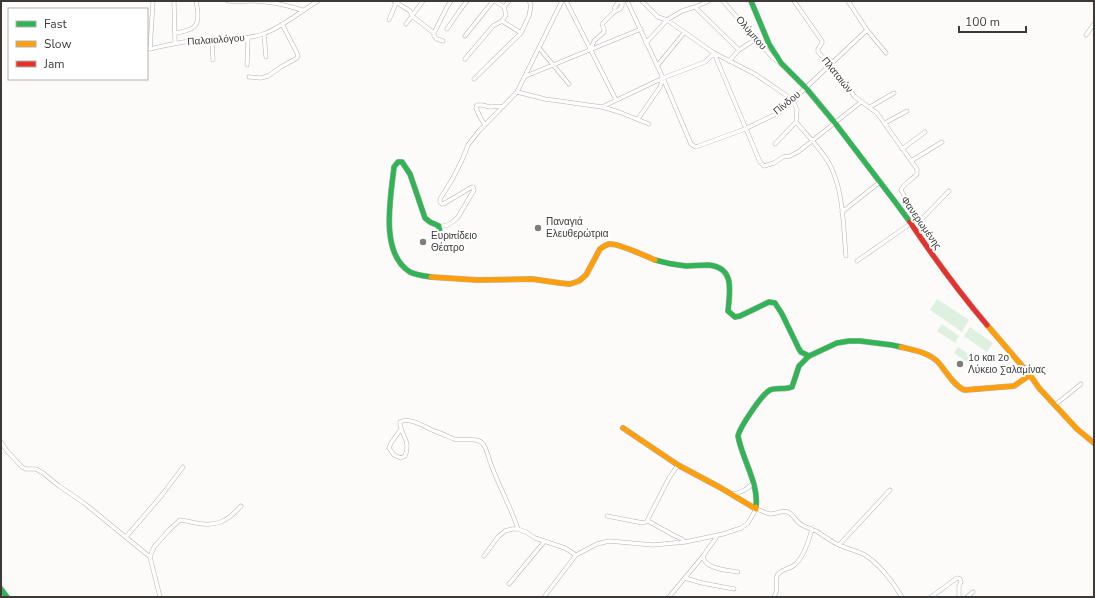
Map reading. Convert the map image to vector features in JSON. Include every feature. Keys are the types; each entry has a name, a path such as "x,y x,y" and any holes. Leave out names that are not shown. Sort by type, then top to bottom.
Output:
{"street":[{"path":"148,49 153,1"},
{"path":"174,1 175,43"},
{"path":"175,33 189,30 196,24 198,18 196,1"},
{"path":"228,1 277,3 302,10"},
{"name":"Παλαιολόγου","path":"148,49 175,43 212,39 248,38 264,34 318,1"},
{"path":"406,24 423,1"},
{"path":"434,33 451,1"},
{"path":"447,29 467,1"},
{"path":"465,36 494,1 504,7 506,15 502,21 493,26 465,59"},
{"path":"504,7 509,1"},
{"path":"474,79 521,33 530,10 531,5 529,1"},
{"path":"562,1 517,92 468,145 453,178 440,199 442,204 445,203 473,187 474,190 454,221 446,226 439,226 425,218 410,174 402,162 398,162 394,168 389,225 393,248 400,262 405,268 413,273 427,277 476,280 536,279 573,284 586,275 600,249 605,245 612,244 663,262 680,265 712,266 723,270 727,274 729,282 728,311 730,313 735,317 740,316 769,302 775,303 782,313 798,349 809,356"},
{"path":"566,1 616,100"},
{"path":"591,49 594,41 604,32 602,24 614,12 618,3 622,1"},
{"path":"627,1 663,78 660,87 638,120"},
{"path":"642,1 658,17 667,20 714,53 755,74 793,100 797,110 796,122 775,144"},
{"path":"646,43 667,20 682,10 696,7 709,1"},
{"name":"Ολύμπου","path":"723,1 772,57 781,63"},
{"name":"Φανερωμένης","path":"751,1 770,44 781,63 806,88 835,123 970,305 1055,406 1094,443"},
{"name":"Πλαταιών","path":"794,1 822,41 818,52 854,97 877,113 911,161"},
{"path":"848,1 867,30 886,53"},
{"path":"389,20 395,2 410,11 412,16 434,33 434,36 437,39 443,41"},
{"path":"696,7 739,50"},
{"path":"502,21 521,33"},
{"path":"248,77 261,78 268,76 297,58 298,53 282,24"},
{"path":"1086,35 1094,24"},
{"path":"526,76 640,29"},
{"name":"Πίνδου","path":"663,78 691,144 696,147 745,128 780,112 829,64 867,30"},
{"path":"658,66 684,33"},
{"path":"264,34 266,57"},
{"path":"247,64 248,38"},
{"path":"212,39 213,60"},
{"path":"729,61 739,50 756,39"},
{"path":"539,48 569,84"},
{"path":"602,107 663,78 705,62 714,53"},
{"path":"714,53 760,162 764,166 774,163 783,157 794,154 861,102"},
{"path":"517,92 545,99 602,107 649,124"},
{"path":"870,107 894,93"},
{"path":"485,125 476,108 477,105 490,107 503,106"},
{"path":"885,124 907,111"},
{"path":"796,122 826,159 837,184 842,212 846,256"},
{"path":"902,149 925,132"},
{"path":"917,224 917,219 901,190 902,186 917,174 917,170 911,161 942,142"},
{"path":"842,212 880,182"},
{"path":"915,230 914,227 949,190"},
{"path":"857,261 910,224"},
{"path":"439,226 440,234"},
{"path":"544,597 576,555 597,544 609,541 653,545 685,542 732,532 741,528 751,519 756,509 757,499 738,437 740,429 768,392 775,389 787,389 792,387 799,366 809,356 836,344 850,341 892,344 924,353 933,358 961,389 968,390 1014,386 1030,375"},
{"path":"1055,406 1081,384"},
{"path":"401,429 389,448 394,455 400,458 405,456 407,448 407,441 400,424 400,422 404,420 418,423 436,432 456,439 480,440 485,448 502,494 514,517 518,529"},
{"path":"622,428 678,465 756,509 768,513 788,512 799,524 812,529 839,545 862,554 888,577 902,597"},
{"path":"1,442 22,467 26,469 36,469 43,473 84,503 150,557"},
{"path":"646,521 678,465"},
{"path":"126,537 162,495 183,467"},
{"path":"731,494 739,493 753,484"},
{"path":"839,545 890,490"},
{"path":"160,597 150,557 154,547 170,529 180,520 209,525 215,524 226,519 241,506"},
{"path":"607,516 643,523 646,521 682,539 685,542"},
{"path":"484,556 504,531 512,529 518,529 544,542 565,548 576,555"},
{"path":"774,597 777,592 777,576 782,571 796,564 807,547 812,529"},
{"path":"669,597 703,556 718,535"},
{"path":"509,584 544,542"},
{"path":"703,556 705,562 714,568 738,572"},
{"path":"685,578 734,589"},
{"path":"931,597 956,578 960,579 961,582 959,586 959,597"},
{"path":"1,589 7,597"},
{"path":"967,597 973,592"}],"green space":[{"path":"937,299 969,320 962,332 930,310"},
{"path":"942,324 959,336 955,343 937,331"},
{"path":"970,327 993,343 987,352 964,336"},
{"path":"958,347 976,359 972,365 954,353"}],"traffic: fast":[{"path":"751,1 769,44 781,63 806,88 835,123 910,222"},
{"path":"431,277 417,275 410,272 400,263 394,252 389,223 394,167 398,162 402,162 410,174 425,218 439,226 440,235"},
{"path":"655,260 686,266 708,265 723,270 727,275 730,288 728,311 735,317 769,302 775,303 799,349 801,352 809,356"},
{"path":"756,507 753,480 738,436 747,419 766,393 770,390 792,387 799,366 809,356 837,343 860,341 901,347"},
{"path":"1,589 7,597"}],"traffic: slow":[{"path":"431,277 477,280 532,279 570,284 579,281 586,275 600,249 609,244 625,248 655,260"},
{"path":"987,325 1030,375 1039,388 1077,429 1094,443"},
{"path":"901,347 929,355 940,364 957,385 965,390 1014,386 1030,375"},
{"path":"623,428 678,465 756,509 756,507"}],"traffic: jam":[{"path":"910,222 947,275 987,325"}],"place":[{"name":"Παναγιά Ελευθερώτρια","path":"538,228"},
{"name":"Ευριπίδειο Θέατρο","path":"423,242"},
{"name":"1ο και 2ο Λύκειο Σαλαμίνας","path":"960,364"}]}
